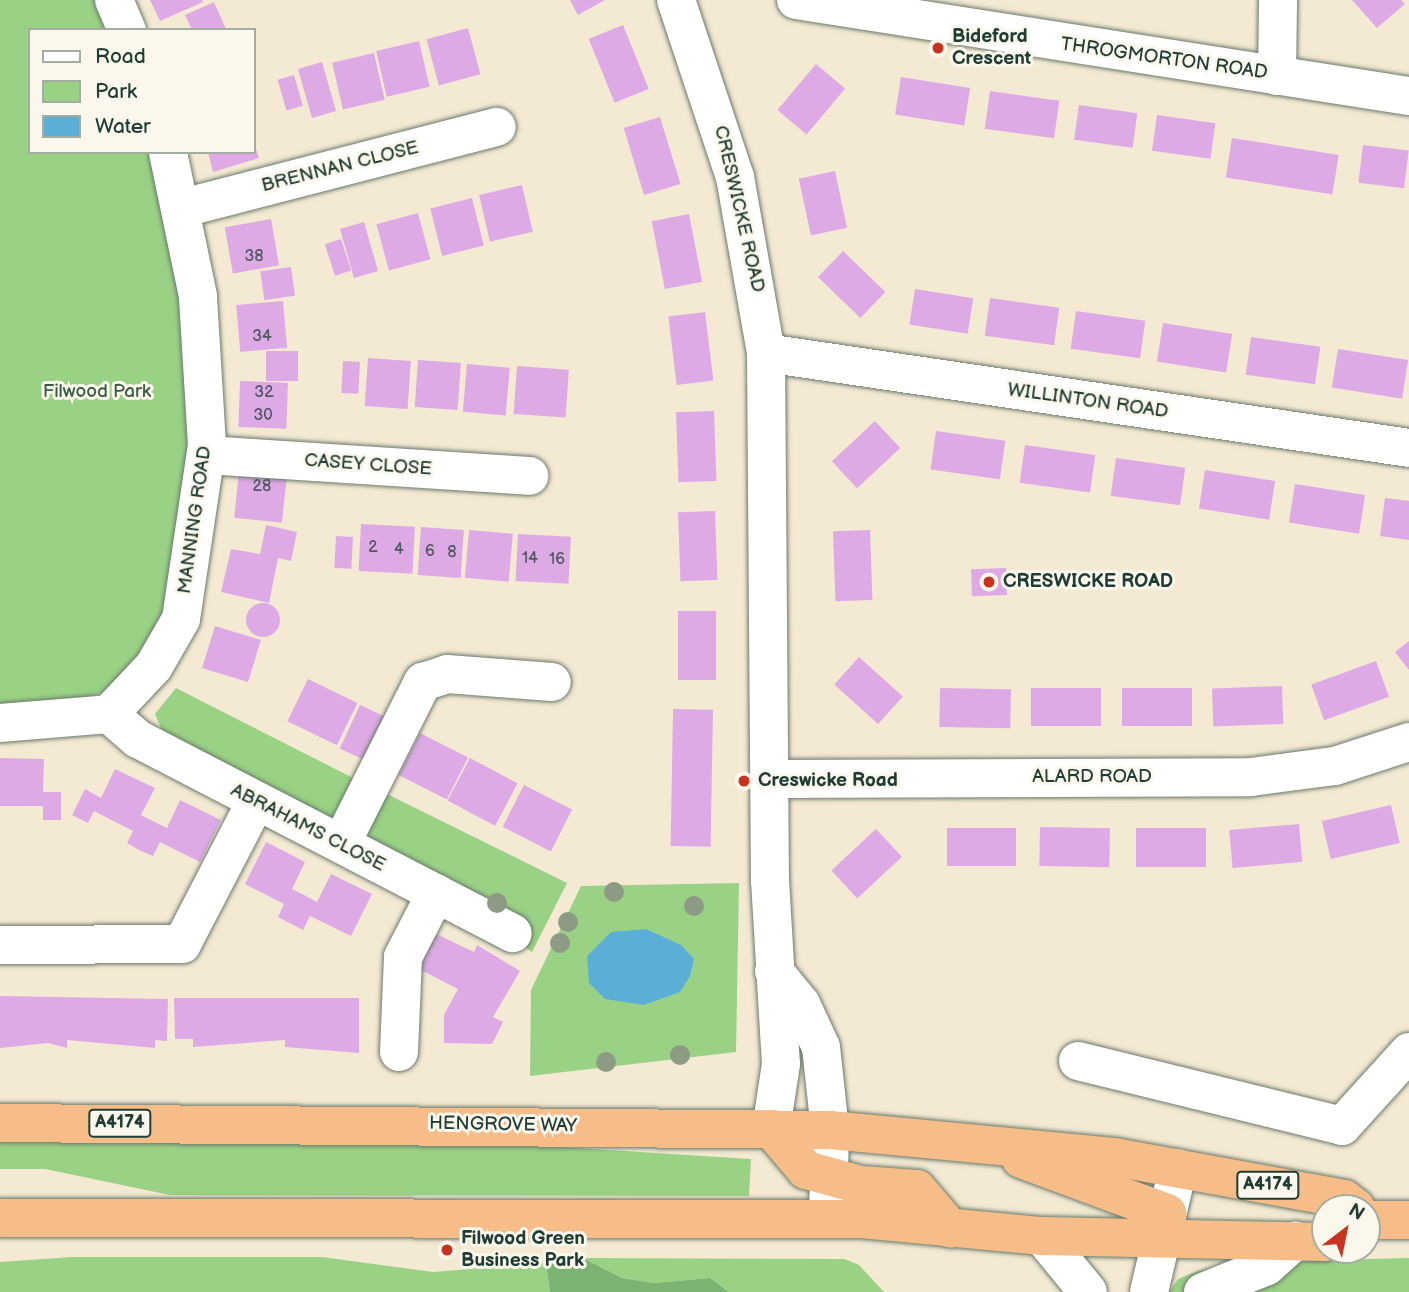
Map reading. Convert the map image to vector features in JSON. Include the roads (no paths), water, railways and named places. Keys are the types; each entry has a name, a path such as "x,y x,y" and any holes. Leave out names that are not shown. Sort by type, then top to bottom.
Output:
{"highway":[{"name":"HENGROVE WAY","path":"0,1123 830,1130 1005,1142"},
{"path":"771,1129 788,1156 829,1177 917,1189 951,1229"},
{"path":"1005,1142 1029,1166 1117,1190 1164,1227"},
{"name":"A4174","path":"1005,1142 1178,1168 1317,1194"},
{"path":"2,1217 828,1219 1042,1236 1164,1227 1310,1242"}],"street":[{"path":"114,0 126,28"},
{"name":"THROGMORTON ROAD","path":"796,0 908,11 1277,76 1409,96"},
{"path":"1277,76 1278,0"},
{"name":"CRESWICKE ROAD","path":"684,2 735,177 766,353 774,971 782,1064 771,1129"},
{"name":"BRENNAN CLOSE","path":"183,208 497,127"},
{"name":"MANNING ROAD","path":"109,714 154,666 181,619 206,455 198,296 183,208 169,154"},
{"name":"WILLINTON ROAD","path":"766,353 1409,448"},
{"name":"CASEY CLOSE","path":"206,455 529,476"},
{"path":"341,844 423,682 447,674 552,682"},
{"path":"0,723 109,714"},
{"name":"ABRAHAMS CLOSE","path":"109,714 138,740 513,933"},
{"name":"ALARD ROAD","path":"771,779 1251,777 1335,766 1409,742"},
{"path":"0,945 182,944 256,803"},
{"path":"399,1052 403,957 436,893"},
{"path":"774,971 801,1004 821,1047 830,1130 828,1219"},
{"path":"1078,1061 1342,1126 1409,1052"},
{"path":"1149,1292 1178,1168"},
{"path":"1042,1236 1088,1292"},
{"path":"1203,1292 1267,1266 1310,1242"}],"water":[{"path":"646,929 681,945 694,959 690,976 680,992 644,1005 605,999 589,983 587,956 611,932"}],"place":[{"name":"Bideford Crescent","path":"938,48"},
{"name":"CRESWICKE ROAD","path":"989,582"},
{"name":"Creswicke Road","path":"744,781"},
{"name":"Filwood Green Business Park","path":"447,1250"}],"park label":[{"name":"Filwood Park","path":"97,392"}]}
